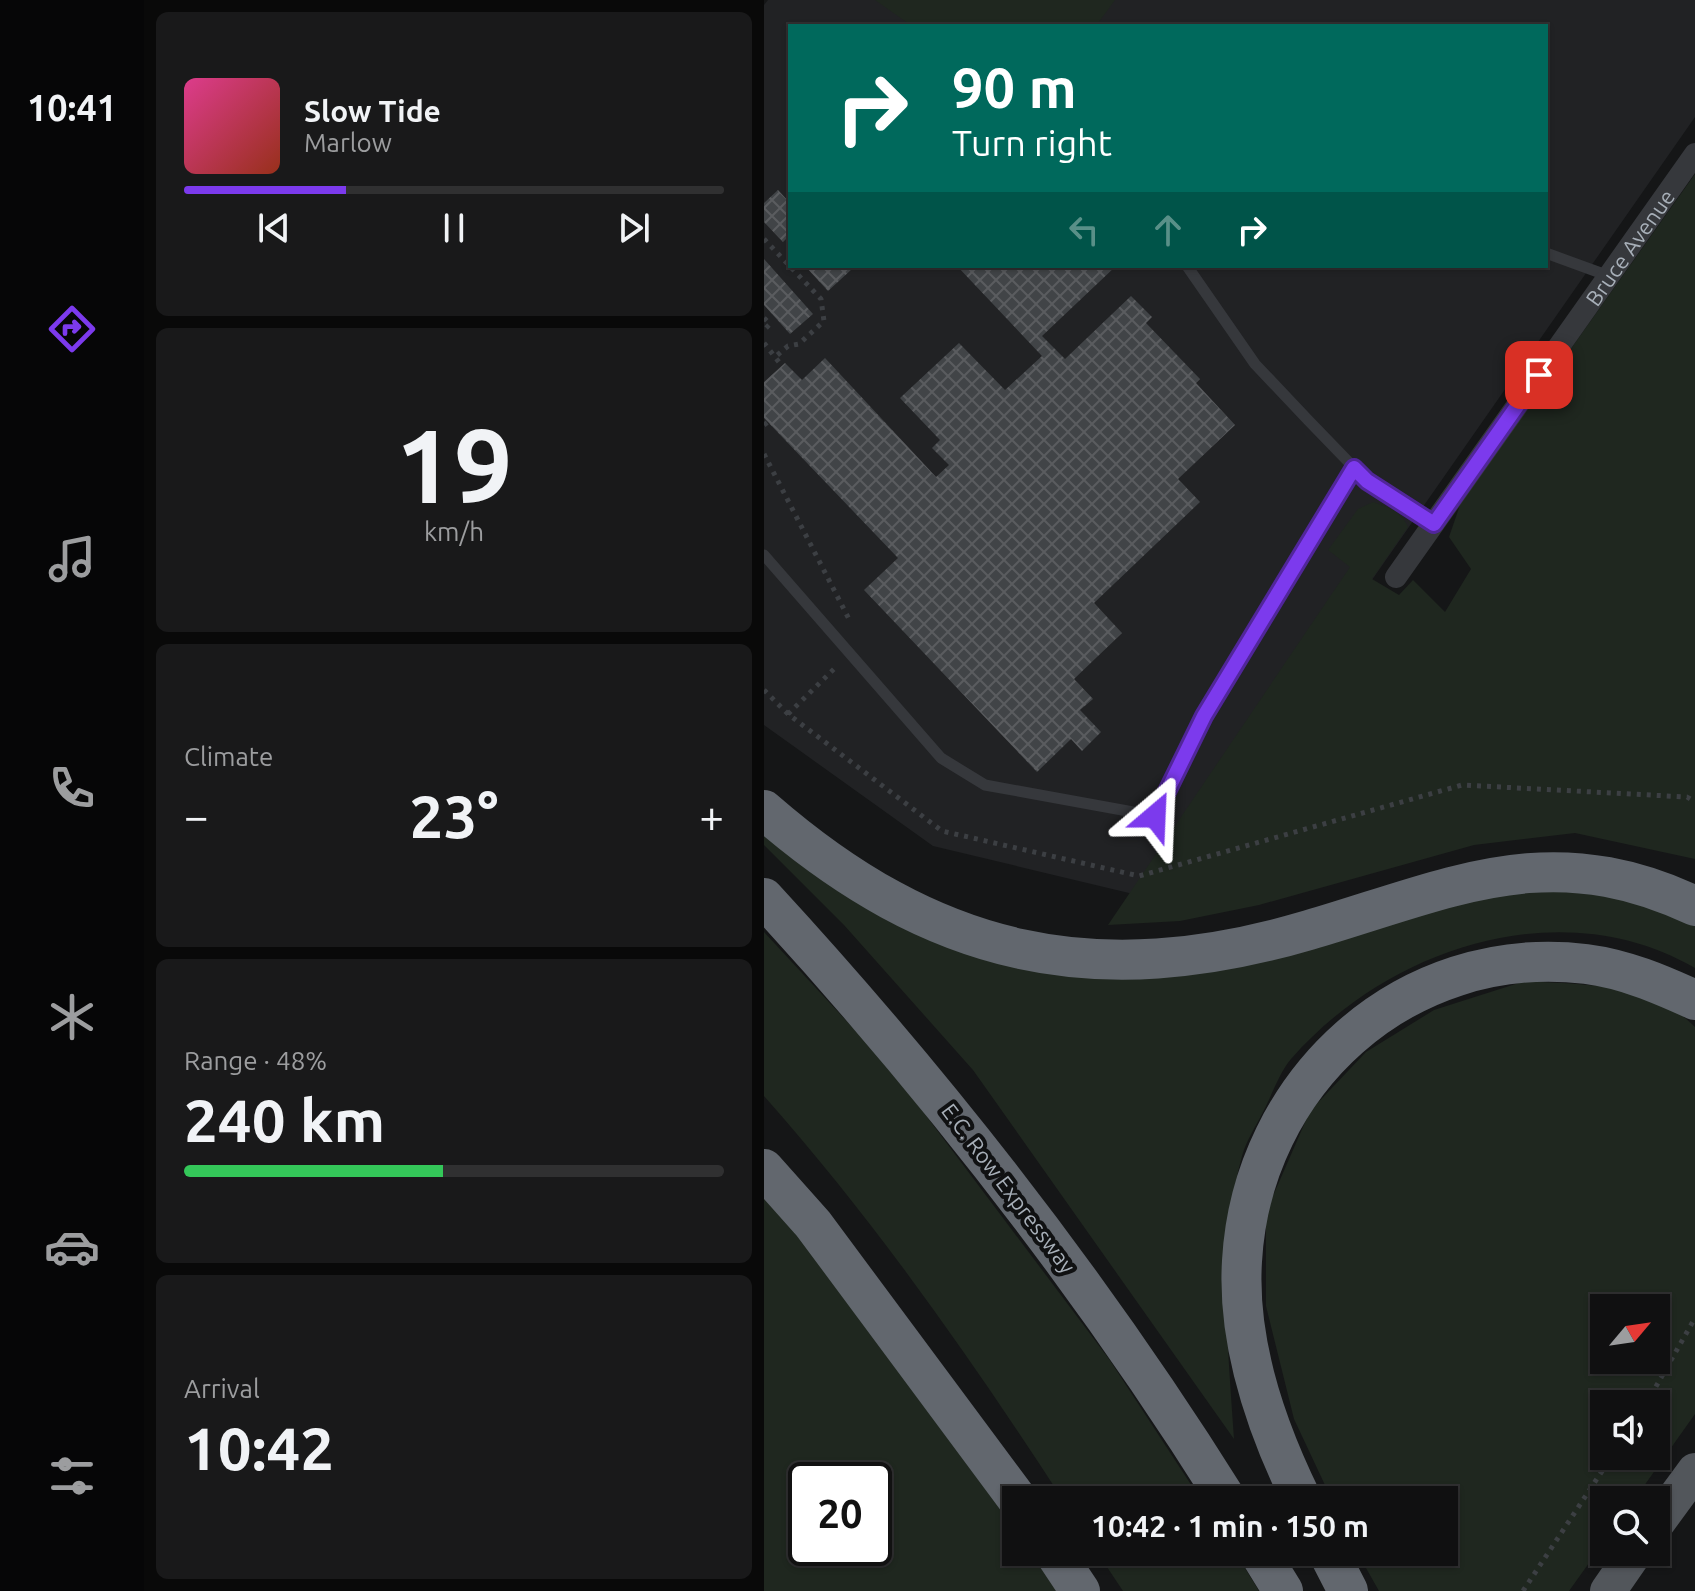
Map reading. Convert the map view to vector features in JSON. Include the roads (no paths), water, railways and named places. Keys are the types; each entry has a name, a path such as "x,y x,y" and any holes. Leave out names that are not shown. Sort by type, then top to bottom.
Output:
{"highway":[{"path":"764,810 838,867 927,917 1003,945 1078,960 1141,961 1205,955 1306,931 1471,880 1510,873 1588,872 1663,891 1695,906"},
{"name":"E.C. Row Expressway","path":"764,898 955,1115 1086,1290 1218,1486"},
{"path":"1296,1486 1273,1435 1259,1391 1248,1342 1242,1263 1250,1199 1259,1168 1273,1135 1310,1077 1357,1030 1387,1010 1437,985 1482,970 1549,962 1587,964 1653,981 1695,1000"},
{"path":"764,1169 813,1224 1008,1486"},
{"path":"1063,1566 1080,1591"},
{"path":"1268,1566 1283,1591"},
{"path":"1335,1566 1348,1591"}],"main road":[{"path":"1670,1505 1695,1471"},
{"path":"1608,1591 1625,1566"}],"street":[{"name":"Bruce Avenue","path":"1396,577 1695,154"}],"lane":[{"path":"1548,254 1609,276"},
{"path":"1188,268 1255,364 1354,468 1367,481 1434,524"},
{"path":"764,555 941,758 985,785 1155,816 1204,716 1354,468"}]}
